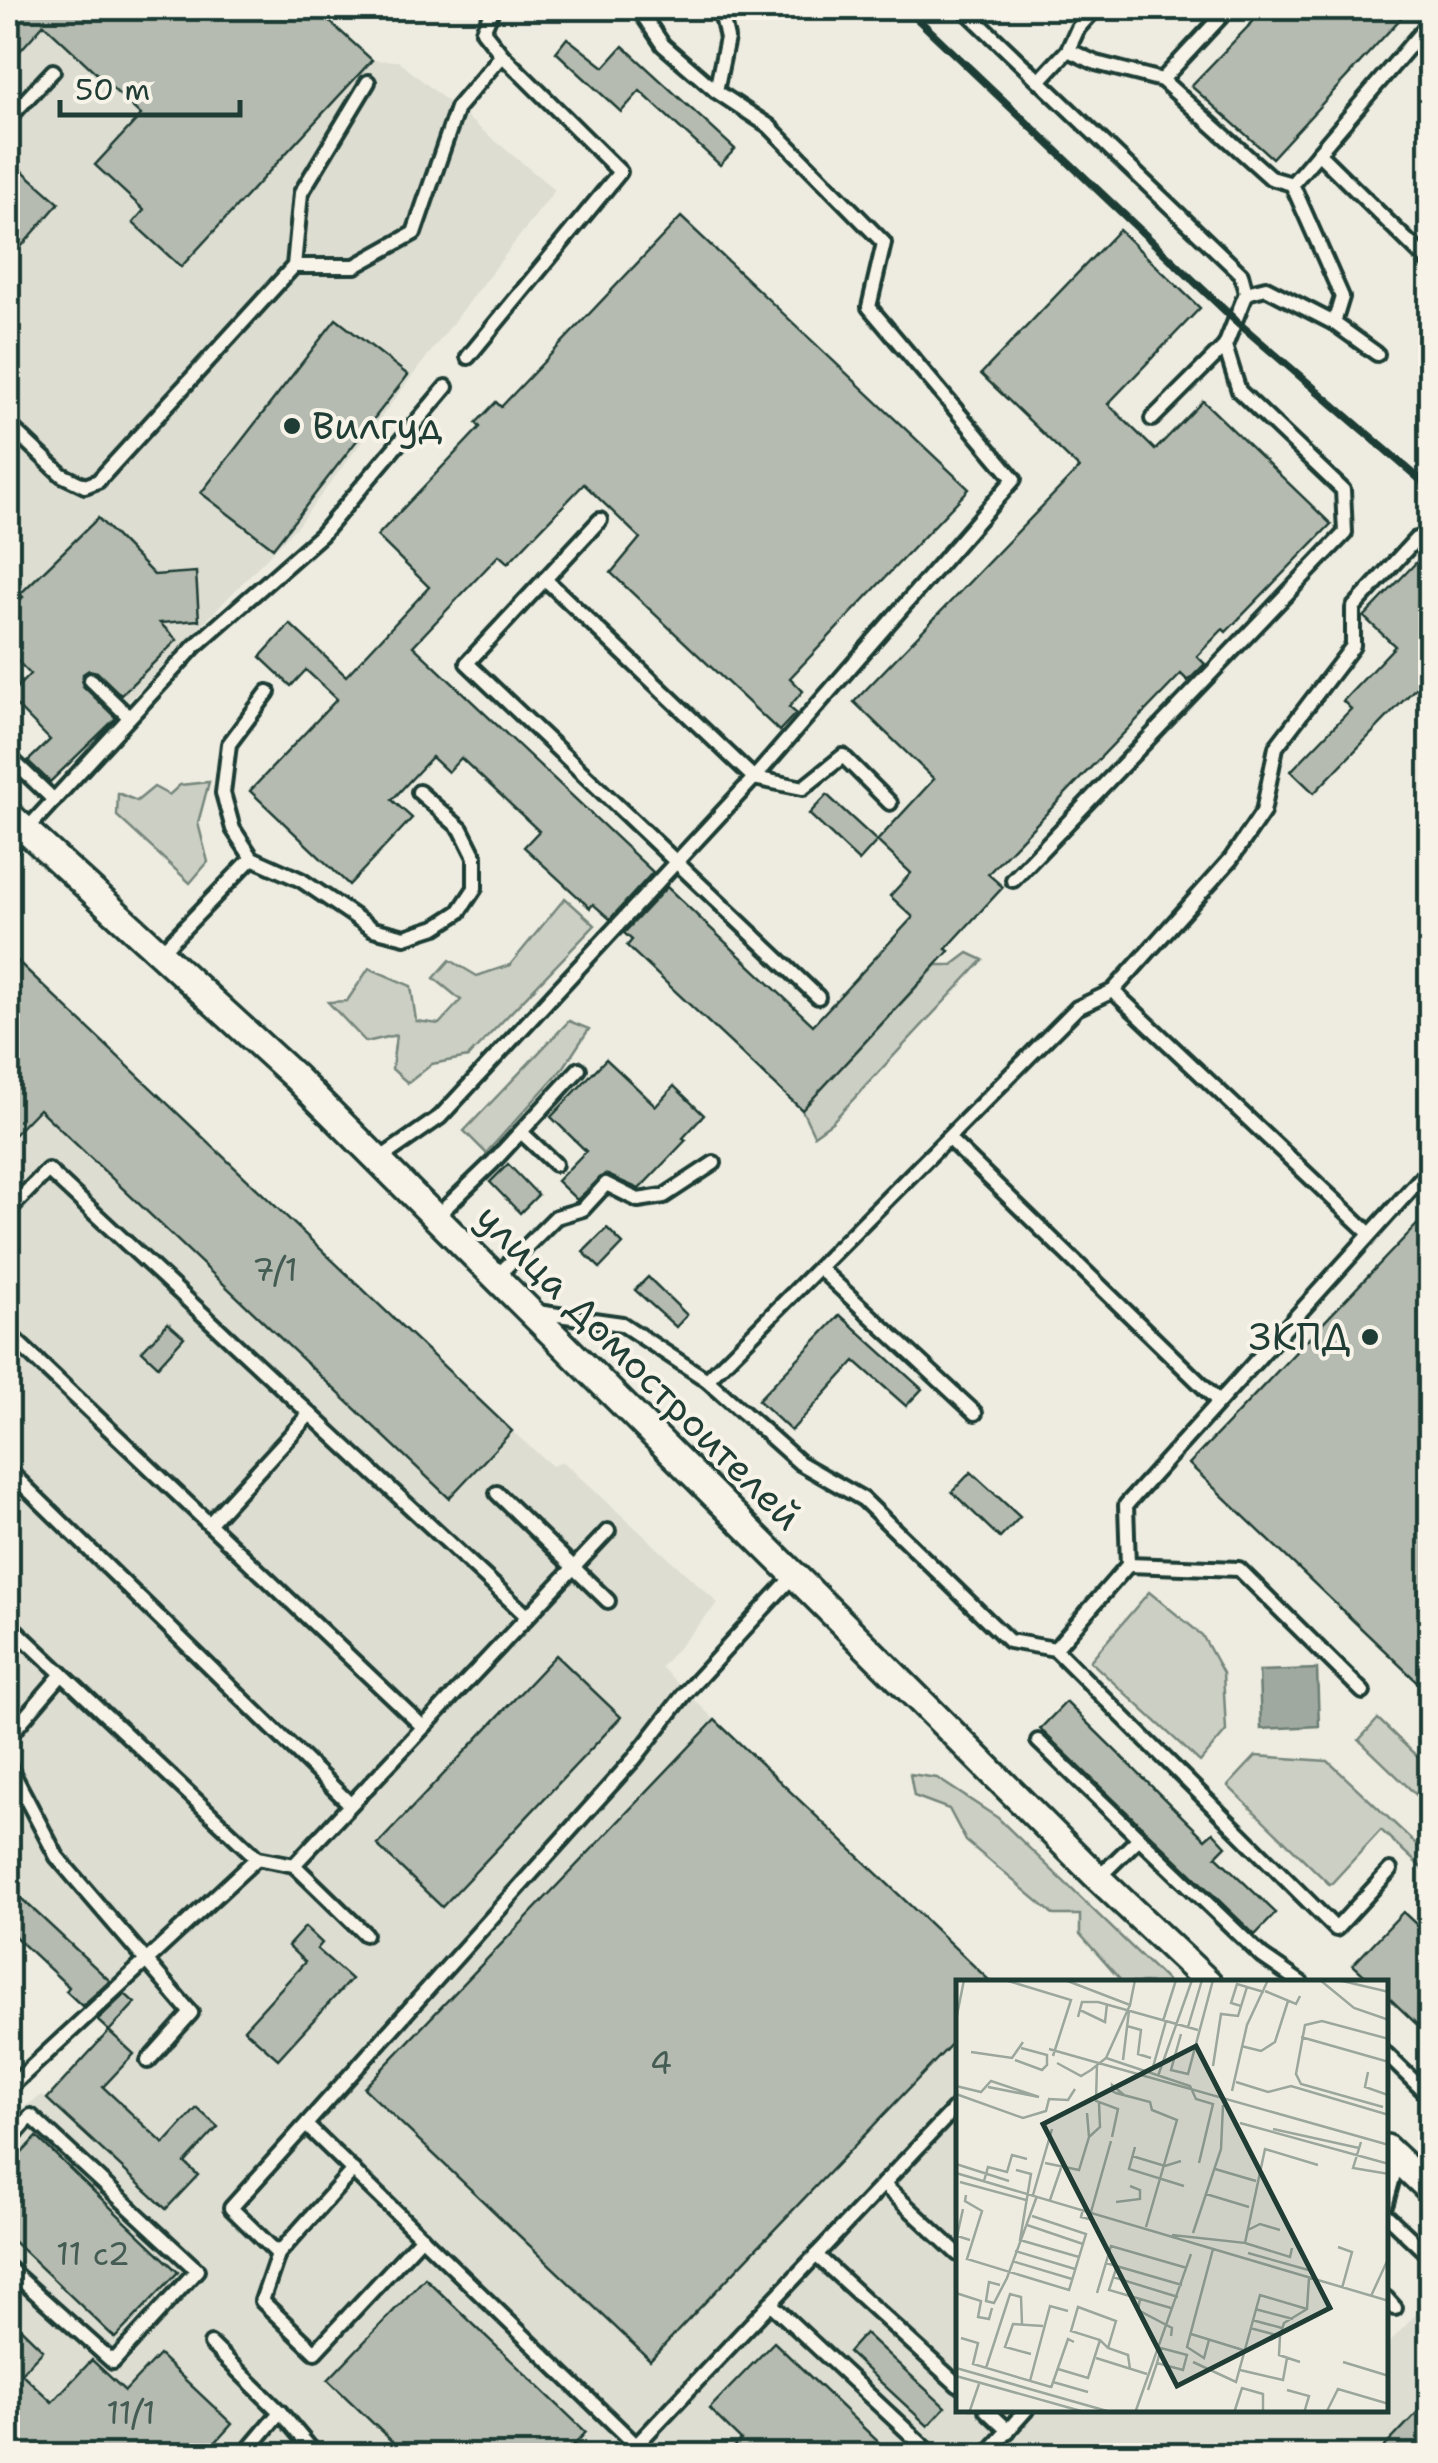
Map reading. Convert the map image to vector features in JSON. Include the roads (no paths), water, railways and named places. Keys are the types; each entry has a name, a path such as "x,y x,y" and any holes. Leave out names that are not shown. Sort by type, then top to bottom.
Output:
{"street":[{"name":"улица Домостроителей","path":"17,822 294,1077 1098,1878 1206,1980"},
{"path":"1392,2153 1430,2190"}],"lane":[{"path":"468,357 620,172 502,55 483,31 493,8"},
{"path":"378,1160 440,1117 754,778 1014,479 870,307 884,243 769,126 716,91 663,44 644,17 645,8"},
{"path":"716,91 727,38 720,8"},
{"path":"963,8 1241,274 1246,293 1225,346 1152,420"},
{"path":"1040,80 1068,50 1078,28 1096,8"},
{"path":"1162,80 1229,8"},
{"path":"1292,184 1430,22"},
{"path":"1068,50 1096,63 1162,80 1271,178 1292,184"},
{"path":"294,266 355,266 414,233 458,108 502,55"},
{"path":"8,119 53,71"},
{"path":"8,424 62,475 85,486 98,481 294,266 301,193 368,82"},
{"path":"1318,153 1430,263"},
{"path":"1292,184 1342,297 1334,323"},
{"path":"1246,293 1266,288 1334,323 1376,354"},
{"path":"1013,880 1345,534 1343,490 1239,391 1225,346"},
{"path":"8,850 17,822 54,800 196,646 321,535 446,387"},
{"path":"600,520 466,662 818,997"},
{"path":"708,1380 1077,1008 1113,991 1231,859 1263,812 1276,747 1354,646 1353,608 1416,539"},
{"path":"545,579 754,778 802,788 843,756 890,803"},
{"path":"91,680 130,716"},
{"path":"268,692 228,744 223,793 233,829 252,858 301,880 372,929 405,937 436,927 459,912 475,888 475,857 461,829 418,792"},
{"path":"8,756 54,800"},
{"path":"160,953 252,858"},
{"path":"1113,991 1369,1233"},
{"path":"436,1217 579,1069"},
{"path":"521,1132 555,1164"},
{"path":"948,1140 1218,1401"},
{"path":"496,1277 556,1217 583,1209 606,1184 638,1200 664,1196 714,1163"},
{"path":"1056,1649 1128,1565 1126,1506 1430,1168"},
{"path":"8,1211 48,1170 527,1616"},
{"path":"820,1268 975,1412"},
{"path":"529,1310 622,1324 708,1380 800,1464 863,1498 1009,1641 1056,1649 1336,1929 1390,1870"},
{"path":"9,1337 422,1726"},
{"path":"209,1524 310,1414"},
{"path":"8,1470 349,1803"},
{"path":"497,1493 608,1601"},
{"path":"294,1865 608,1531"},
{"path":"1128,1565 1238,1569 1363,1692"},
{"path":"278,2254 231,2208 794,1575"},
{"path":"8,1623 257,1858 294,1865 365,1934"},
{"path":"8,1737 62,1674"},
{"path":"1038,1741 1262,1956 1297,1980"},
{"path":"8,1764 56,1857 192,2012 148,2062"},
{"path":"1098,1878 1138,1839"},
{"path":"8,2089 257,1858"},
{"path":"1388,2056 1430,2096"},
{"path":"307,2126 631,2450 956,2107"},
{"path":"8,2142 31,2116 198,2270 113,2362 8,2268"},
{"path":"1388,2186 1392,2153"},
{"path":"352,2170 278,2254 262,2301 315,2352 422,2237"},
{"path":"883,2184 956,2252"},
{"path":"1388,2217 1424,2251"},
{"path":"816,2255 956,2383"},
{"path":"770,2304 934,2456"},
{"path":"211,2344 280,2412 317,2456"},
{"path":"243,2456 280,2412"},
{"path":"989,2413 1008,2431"},
{"path":"985,2456 1023,2413"}],"railway":[{"path":"906,8 1236,321 1430,488"}],"place":[{"name":"Вилгуд","path":"292,426"},
{"name":"ЗКПД","path":"1370,1337"}]}
